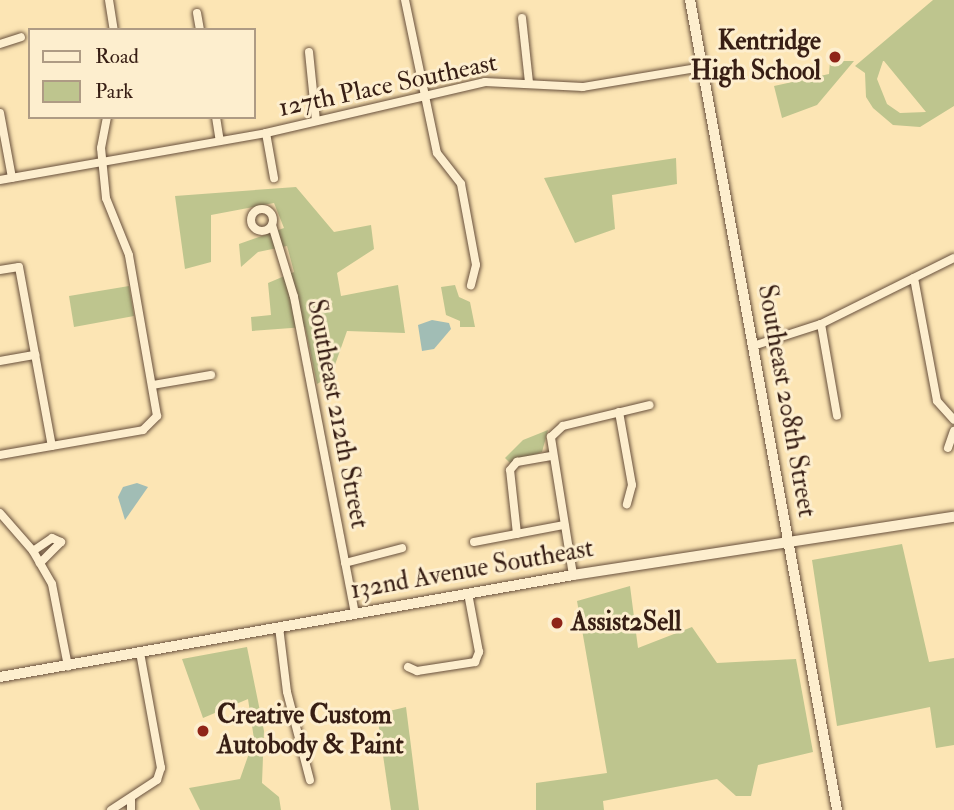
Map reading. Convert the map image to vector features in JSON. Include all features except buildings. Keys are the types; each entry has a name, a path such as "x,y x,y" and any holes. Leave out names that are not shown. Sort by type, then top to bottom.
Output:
{"main road":[{"name":"Southeast 208th Street","path":"690,0 837,810"},
{"name":"132nd Avenue Southeast","path":"0,677 573,575 954,517"}],"street":[{"path":"108,0 114,28"},
{"path":"405,0 427,94 437,153 461,184 476,265 471,285"},
{"path":"197,13 200,28"},
{"path":"522,18 529,82"},
{"path":"0,44 21,37"},
{"path":"309,52 316,121"},
{"name":"127th Place Southeast","path":"0,180 266,133 485,82 529,82 583,87 702,67"},
{"path":"0,113 12,178"},
{"path":"0,455 144,430 155,421 153,385 129,255 106,198 101,161 107,119"},
{"path":"216,119 220,142"},
{"path":"266,133 274,178"},
{"name":"Southeast 212th Street","path":"272,225 296,308 355,613"},
{"path":"753,346 821,324 954,258"},
{"path":"0,270 19,267 52,446"},
{"path":"914,278 937,401 954,420"},
{"path":"821,324 837,416"},
{"path":"0,361 35,355"},
{"path":"153,385 211,375"},
{"path":"573,575 552,456 553,432 650,405"},
{"path":"620,412 632,485 627,504"},
{"path":"948,449 954,431"},
{"path":"517,534 510,470 517,462 552,456"},
{"path":"0,513 33,551 57,600 68,666"},
{"path":"474,542 564,525"},
{"path":"33,551 52,538 61,542 40,563"},
{"path":"345,563 402,548"},
{"path":"408,667 417,671 475,662 479,652 468,593"},
{"path":"279,627 288,692 310,780"},
{"path":"111,810 157,780 162,768 140,653"},
{"path":"131,799 131,810"}],"green space":[{"path":"933,0 954,0 954,106 920,127 893,125 873,108 866,97 865,73 855,66","holes":["884,61 926,112 900,113 887,104 877,79"]},
{"path":"830,61 854,61 817,105 782,118 774,86 829,74"},
{"path":"676,158 677,184 612,195 615,229 575,243 544,178"},
{"path":"296,187 334,232 371,225 374,249 337,273 341,296 398,285 405,333 347,331 331,376 317,384 305,327 252,331 251,317 271,315 268,283 294,272 287,246 258,252 241,267 239,244 284,228 274,203 211,215 211,262 185,269 175,196"},
{"path":"455,285 459,297 470,302 475,327 460,327 460,321 446,315 441,287"},
{"path":"129,286 134,316 74,327 69,296"},
{"path":"548,430 542,452 510,463 505,458 523,440"},
{"path":"902,544 929,662 954,658 954,745 936,748 930,707 837,726 812,560"},
{"path":"630,586 638,648 692,627 717,663 796,659 813,752 758,765 751,796 736,796 717,779 603,801 604,810 536,810 536,783 607,773 577,601"},
{"path":"247,647 264,731 262,783 279,797 281,810 200,810 189,788 240,779 254,739 248,699 203,718 182,659"},
{"path":"406,707 419,810 391,810 377,714"}],"water":[{"path":"432,320 449,323 451,329 434,349 422,351 418,325"},
{"path":"137,483 148,487 125,520 118,497 123,487"}],"place":[{"name":"Kentridge High School","path":"835,57"},
{"name":"Assist2Sell","path":"557,623"},
{"name":"Creative Custom Autobody & Paint","path":"203,731"}]}
